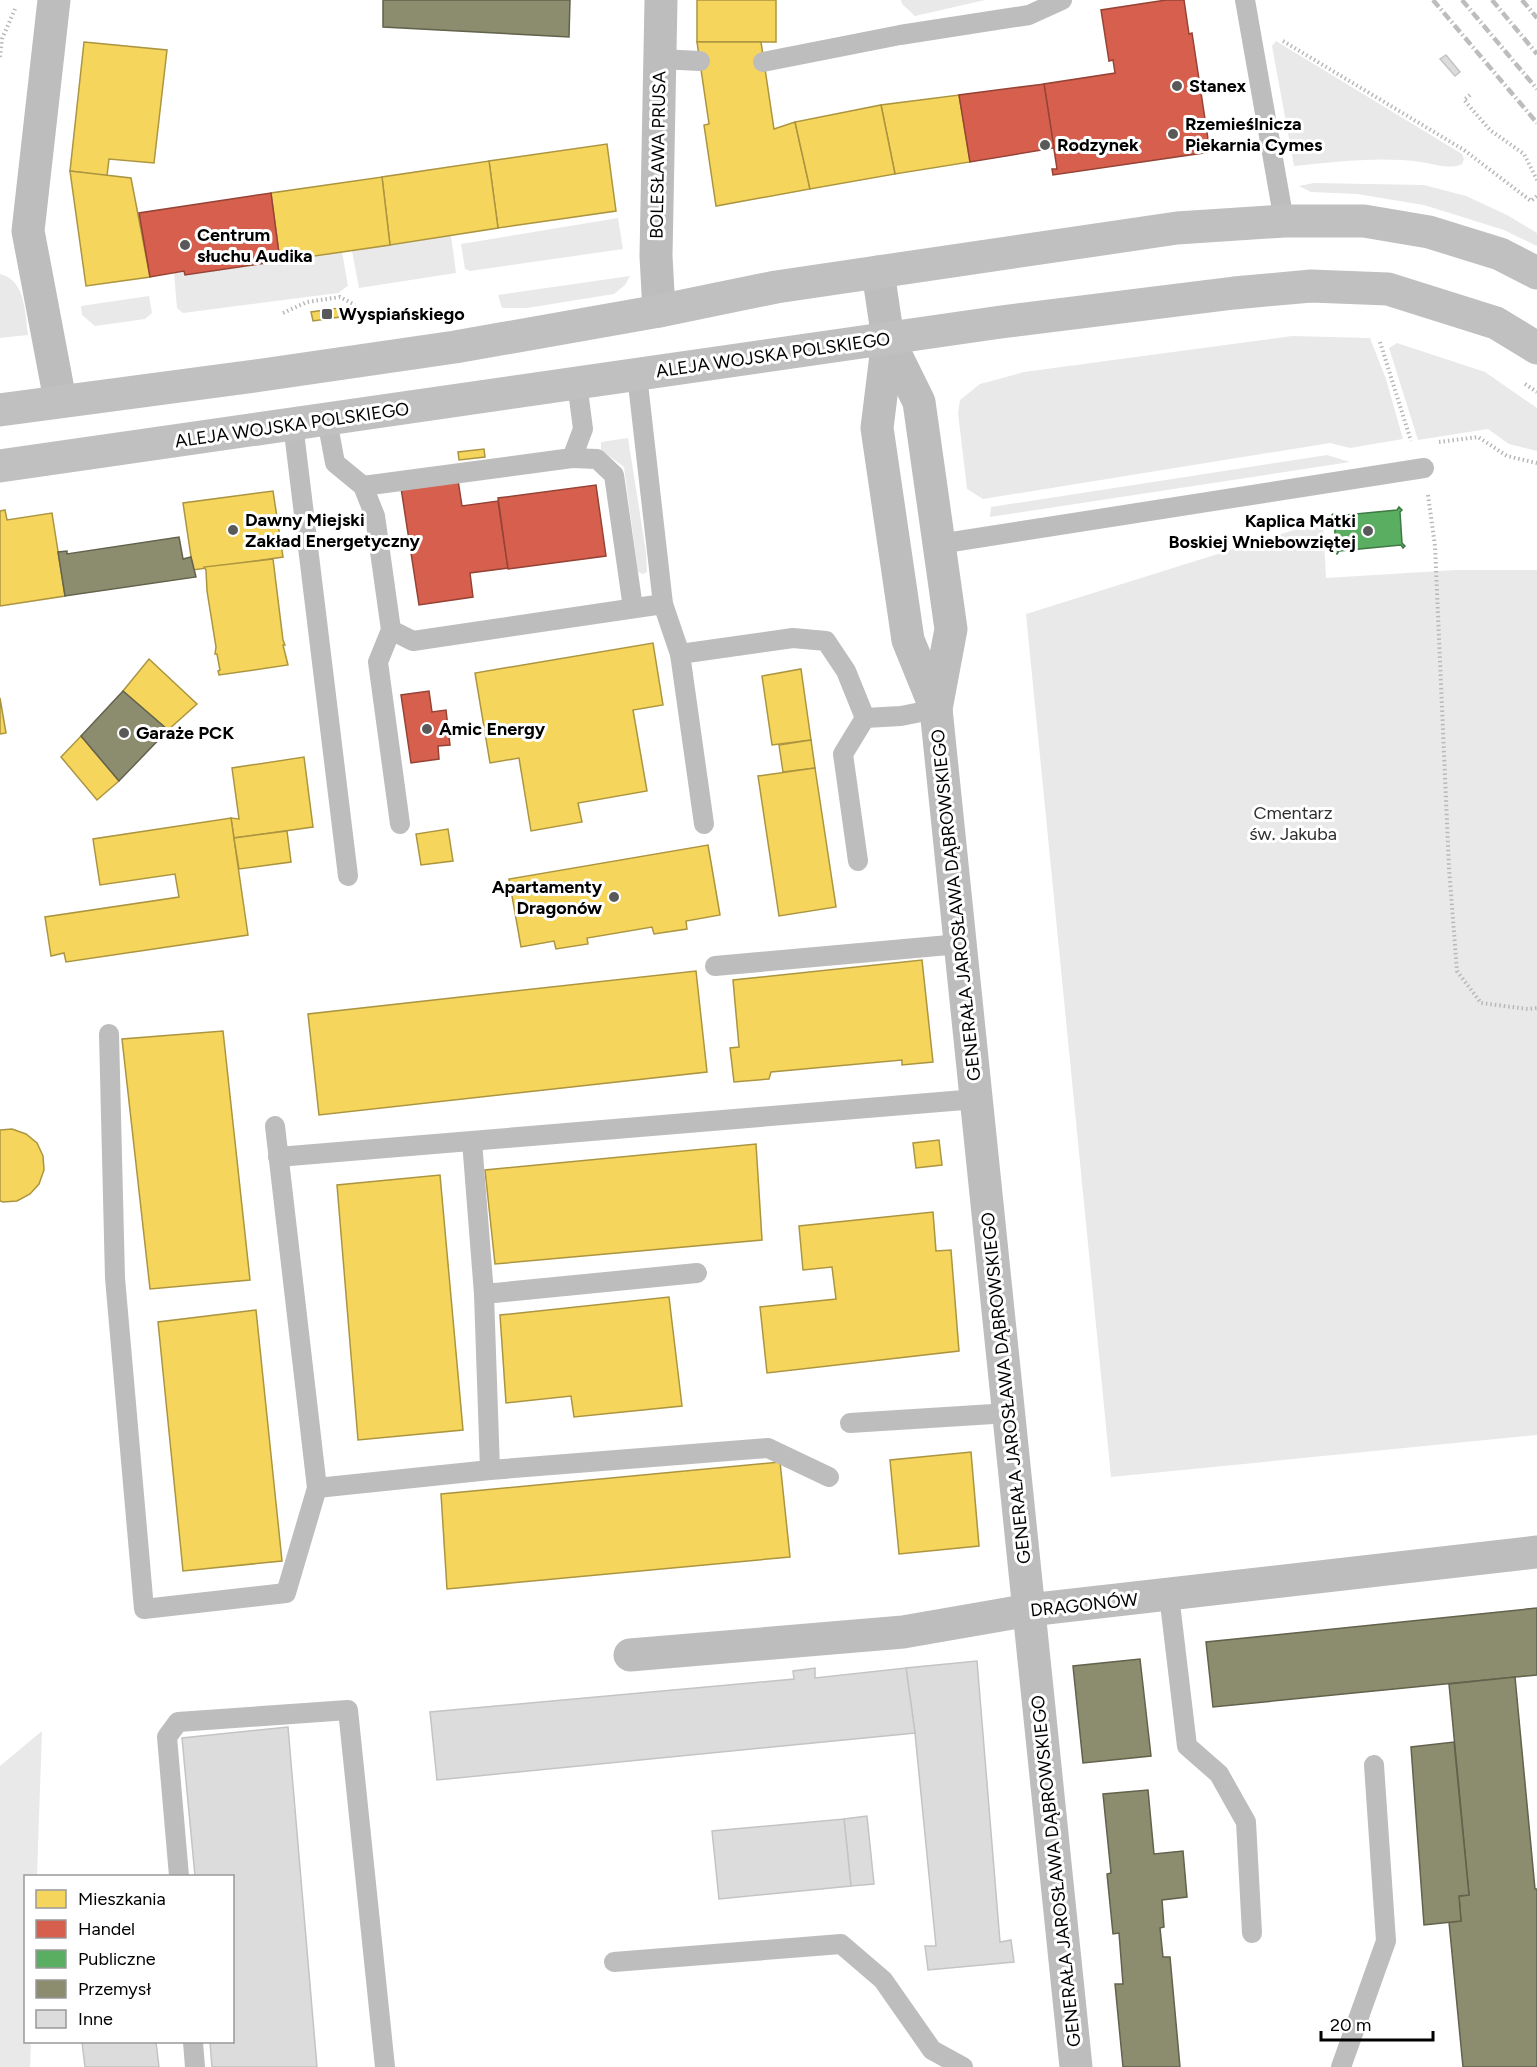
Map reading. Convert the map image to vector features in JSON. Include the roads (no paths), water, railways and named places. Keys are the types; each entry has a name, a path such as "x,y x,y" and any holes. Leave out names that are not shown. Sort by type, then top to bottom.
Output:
{"main road":[{"path":"0,410 443,349 776,287 1177,228 1284,221 1364,221 1429,232 1500,254 1537,273"},
{"name":"ALEJA WOJSKA POLSKIEGO","path":"0,466 1025,319 1234,293 1311,286 1388,289 1496,324 1537,348"}],"street":[{"path":"54,0 28,231 60,400"},
{"name":"BOLESŁAWA PRUSA","path":"659,310 656,256 661,0"},
{"name":"GENERAŁA JAROSŁAWA DĄBROWSKIEGO","path":"878,272 888,339 877,428 908,640 936,709 1074,2067"},
{"name":"GENERAŁA JAROSŁAWA DĄBROWSKIEGO","path":"888,339 919,402 951,629 936,709"},
{"name":"DRAGONÓW","path":"630,1655 903,1632 1029,1610 1537,1552"}],"lane":[{"path":"764,62 900,35 1029,15 1062,0"},
{"path":"1245,0 1284,221"},
{"path":"660,59 700,61"},
{"path":"637,375 663,604 680,654 704,824"},
{"path":"572,458 583,429 577,383"},
{"path":"327,420 335,463 363,486 375,516 391,630 378,662 400,824"},
{"path":"293,424 348,876"},
{"path":"363,486 572,458 597,459 614,475 633,608"},
{"path":"939,544 1424,468"},
{"path":"391,630 413,641 663,604"},
{"path":"680,654 793,638 826,642 846,671 865,718"},
{"path":"865,718 901,716 936,709"},
{"path":"858,861 843,754 865,718"},
{"path":"715,966 960,944"},
{"path":"109,1034 115,1278 144,1609 286,1593 317,1488 275,1126"},
{"path":"278,1157 976,1099"},
{"path":"472,1141 484,1294 490,1470"},
{"path":"484,1294 697,1273"},
{"path":"850,1423 1009,1413"},
{"path":"317,1488 490,1470 768,1448 829,1477"},
{"path":"1169,1595 1187,1746 1219,1774 1246,1822 1252,1933"},
{"path":"179,1875 167,1737 178,1722 348,1710 385,2067"},
{"path":"1341,2067 1386,1941 1374,1766"},
{"path":"614,1962 841,1944 883,1980 932,2050 963,2067"},
{"path":"193,2043 195,2067"}],"railway":[{"path":"1433,0 1537,123"},
{"path":"1462,0 1537,89"},
{"path":"1492,0 1537,54"},
{"path":"1522,0 1537,18"}],"place":[{"name":"Stanex","path":"1177,86"},
{"name":"Rzemieślnicza Piekarnia Cymes","path":"1173,134"},
{"name":"Rodzynek","path":"1045,145"},
{"name":"Centrum słuchu Audika","path":"185,245"},
{"name":"Wyspiańskiego","path":"327,314"},
{"name":"Dawny Miejski Zakład Energetyczny","path":"233,530"},
{"name":"Kaplica Matki Boskiej Wniebowziętej","path":"1368,531"},
{"name":"Amic Energy","path":"427,729"},
{"name":"Garaże PCK","path":"124,733"},
{"name":"Apartamenty Dragonów","path":"614,897"}],"park label":[{"name":"Cmentarz św. Jakuba","path":"1293,823"}]}
